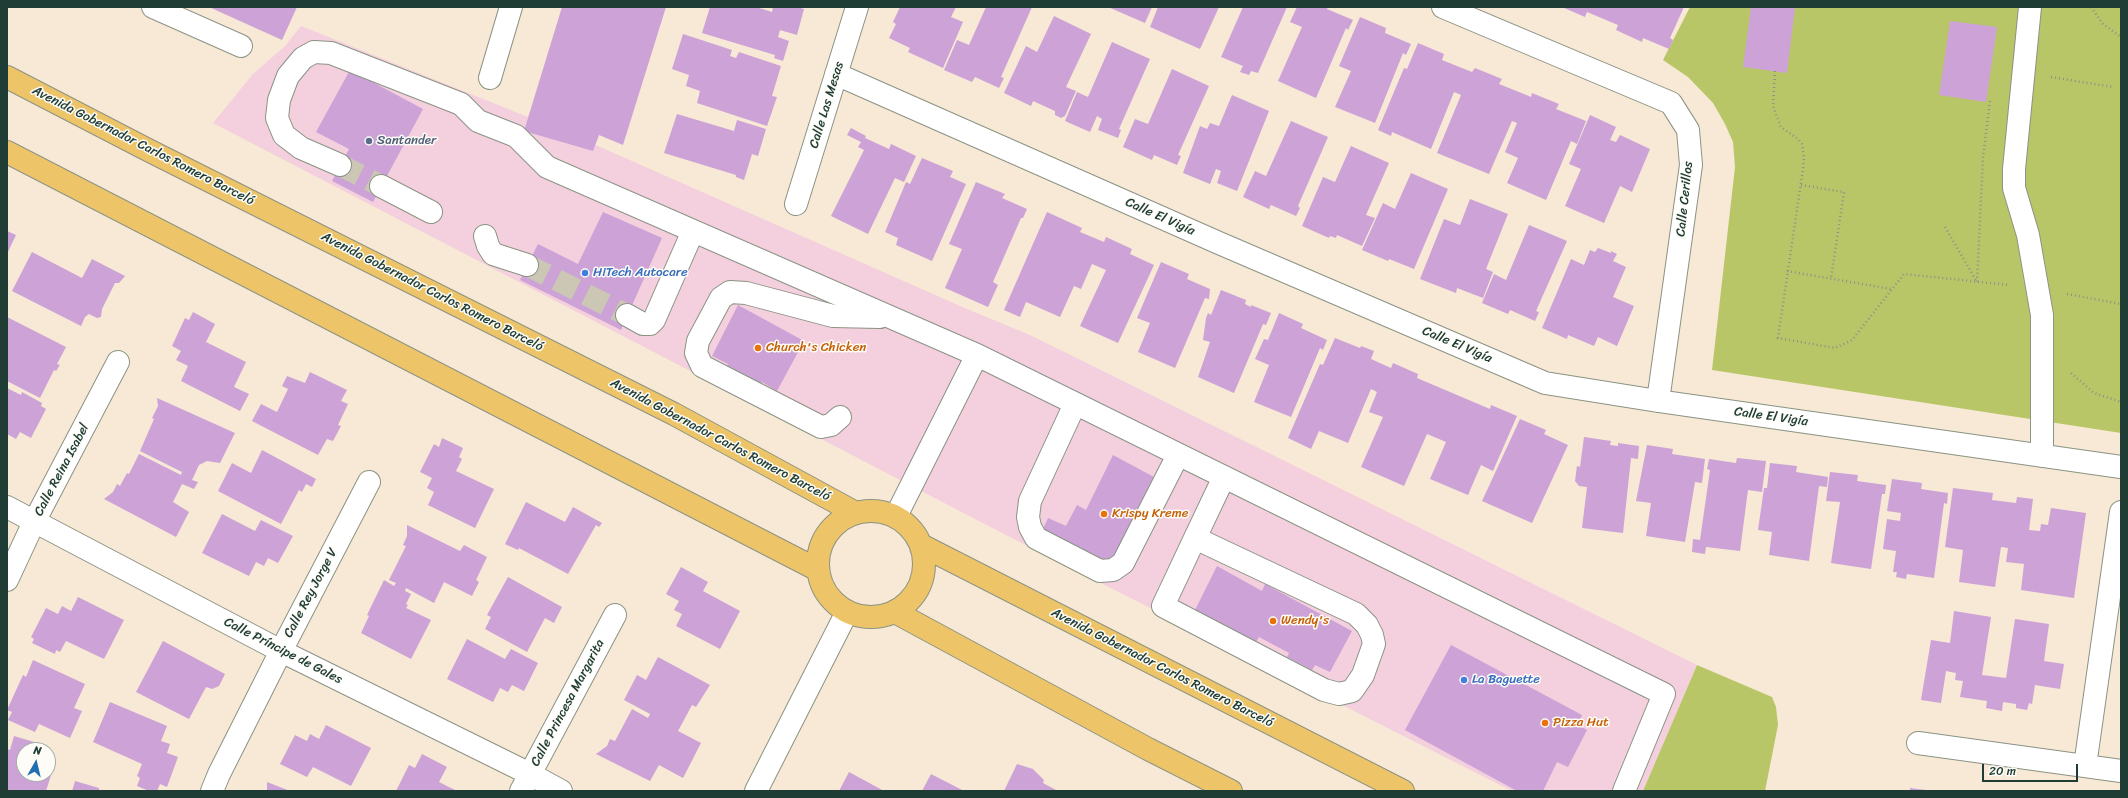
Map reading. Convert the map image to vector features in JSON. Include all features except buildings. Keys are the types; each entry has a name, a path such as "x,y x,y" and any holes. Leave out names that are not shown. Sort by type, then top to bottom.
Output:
{"main road":[{"name":"Avenida Gobernador Carlos Romero Barceló","path":"7,77 148,150 674,414 854,512"},
{"path":"7,152 818,570"},
{"path":"875,510 896,516 912,529 921,545 925,568 919,588 906,605 888,615 867,618 847,612 830,598 820,580 817,560 823,539 836,523 854,512 875,510"},
{"name":"Avenida Gobernador Carlos Romero Barceló","path":"921,545 1403,791"},
{"path":"895,612 1148,749 1231,791"}],"street":[{"path":"152,7 241,46"},
{"path":"490,78 511,7"},
{"name":"Calle Las Mesas","path":"796,204 857,7"},
{"name":"Calle Cerillos","path":"1443,7 1671,103 1688,130 1691,165 1658,401"},
{"path":"2030,7 2014,169 2014,188 2028,235 2042,315 2042,456"},
{"path":"340,165 301,148 284,135 277,118 279,100 288,76 303,58 314,52 331,53 461,104 478,121 516,136 547,167 977,355 1664,694 1624,791"},
{"name":"Calle El Vigía","path":"836,74 1219,243 1545,383 1658,401 2121,467"},
{"path":"381,186 430,212"},
{"path":"627,315 644,324 650,324 654,320 692,231"},
{"path":"485,236 488,246 494,254 527,265"},
{"path":"840,418 831,425 821,427 702,366 696,353 698,341 721,298 730,292 746,293 833,316 889,317"},
{"path":"896,516 977,355"},
{"name":"Calle Reina Isabel","path":"7,580 34,522 118,362"},
{"path":"1075,404 1030,501 1028,517 1030,527 1036,538 1100,571 1114,570 1123,563 1178,455"},
{"path":"1195,538 1356,614 1367,625 1372,635 1374,644 1363,676 1352,691 1338,694 1324,690 1163,606 1195,538 1224,477"},
{"name":"Calle Rey Jorge V","path":"212,791 219,774 281,651 370,482"},
{"name":"Calle Príncipe de Gales","path":"7,507 281,651 525,782 561,791"},
{"path":"2085,766 2121,512"},
{"path":"756,791 847,612"},
{"name":"Calle Princesa Margarita","path":"525,782 616,615"},
{"path":"1918,743 2121,771"}],"path":[{"path":"2091,7 2103,24 2121,37"},
{"path":"1774,71 1773,106 1781,127 1798,139 1802,144 1803,169 1778,338 1835,348 1852,340 1904,274"},
{"path":"1945,227 1977,282 1983,157 1991,97"},
{"path":"1801,185 1844,192 1831,278"},
{"path":"1787,271 1891,289"}],"shaded area":[{"path":"301,26 573,135 967,309 1030,335 1697,665 1643,791 1512,791 1004,534 213,123 253,74 285,46"}],"green space":[{"path":"1690,7 2121,7 2121,433 1712,370 1735,167 1733,142 1713,103 1688,77 1663,60"},
{"path":"1697,665 1772,697 1776,707 1778,725 1765,791 1643,791"}],"tunnel":[{"path":"340,165 381,186"},
{"path":"527,265 627,315"}],"place":[{"name":"Santander","path":"369,141"},
{"name":"HiTech Autocare","path":"585,273"},
{"name":"Church's Chicken","path":"758,348"},
{"name":"Krispy Kreme","path":"1104,514"},
{"name":"Wendy's","path":"1273,621"},
{"name":"La Baguette","path":"1464,680"},
{"name":"Pizza Hut","path":"1545,723"}]}
